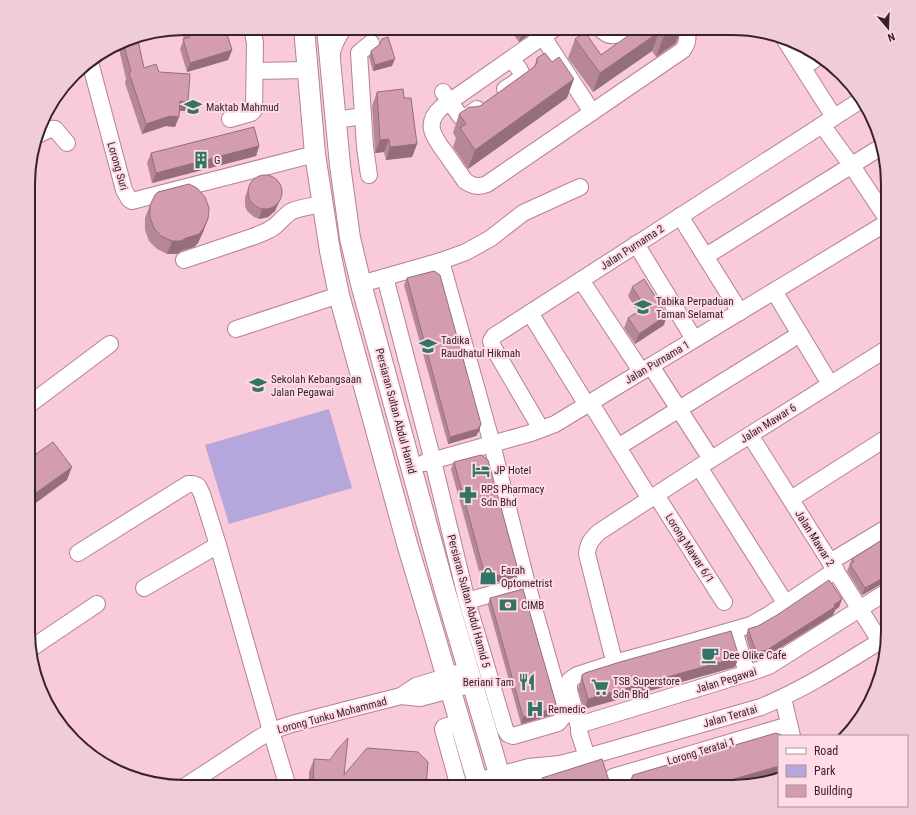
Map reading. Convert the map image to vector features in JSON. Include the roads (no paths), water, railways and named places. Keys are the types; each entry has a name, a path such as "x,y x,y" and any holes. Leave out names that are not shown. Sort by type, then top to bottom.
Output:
{"main road":[{"path":"305,35 312,125 330,251 339,295 408,547 460,722 471,780"},
{"name":"Persiaran Sultan Abdul Hamid","path":"328,35 335,121 350,238 361,284 445,591 500,780"},
{"path":"312,125 335,121"}],"street":[{"path":"230,119 252,113 254,110 255,43 253,35"},
{"path":"330,64 333,48 339,35"},
{"path":"546,35 511,59 446,97 435,115 432,126 434,137 465,181 470,185 479,186 487,184 683,50 688,41 687,35"},
{"path":"550,35 592,112"},
{"path":"369,175 365,147 359,53 371,43"},
{"path":"789,46 803,67 828,121 852,166 881,210"},
{"path":"446,97 460,116 465,117 521,78 521,73 511,59"},
{"path":"803,67 815,60"},
{"name":"Lorong Suri","path":"91,67 124,190 129,199 132,200 316,154"},
{"path":"255,71 308,70"},
{"name":"Jalan Purnama 2","path":"541,429 493,347 491,341 494,336 857,103"},
{"path":"335,121 363,116"},
{"path":"45,131 52,128 55,129 67,143"},
{"path":"706,256 877,150"},
{"path":"361,284 441,261 466,252 491,238 523,213 580,187"},
{"path":"184,260 266,232 292,211 323,204"},
{"path":"680,216 740,312"},
{"name":"Jalan Purnama 1","path":"411,467 531,433 558,422 881,225"},
{"path":"636,244 694,339"},
{"path":"441,261 492,444 527,584 467,601"},
{"name":"Persiaran Sultan Abdul Hamid 5","path":"385,277 433,461 467,601 505,729 508,734 513,736 558,723 563,717 564,711 527,584"},
{"path":"580,280 678,409 705,463 786,604"},
{"path":"774,291 830,384"},
{"path":"236,329 339,295"},
{"name":"Lorong Mawar 6/1","path":"530,313 588,403 724,602"},
{"path":"618,446 800,334"},
{"path":"35,400 110,344"},
{"name":"Jalan Mawar 6","path":"612,653 587,554 588,546 594,537 599,532 705,463 881,352"},
{"name":"Jalan Mawar 2","path":"750,435 860,609 881,636"},
{"path":"791,499 881,441"},
{"path":"78,553 188,484 198,486 202,494 218,545 286,780"},
{"path":"587,757 578,732 579,727 569,690 570,680 577,675 614,663 751,625 786,604 833,566 881,532"},
{"path":"144,588 218,545"},
{"name":"Jalan Pegawai","path":"579,727 585,723 769,666 881,596"},
{"path":"35,645 97,604"},
{"path":"734,630 747,673"},
{"name":"Jalan Teratai","path":"522,780 532,778 560,764 761,707 783,698 881,640"},
{"name":"Lorong Tunku Mohammad","path":"195,780 271,731 292,724 400,696 420,698 448,683 470,677"},
{"path":"783,698 790,730"},
{"name":"Lorong Teratai 1","path":"621,780 790,730"},
{"path":"606,752 613,780"}],"place":[{"name":"Maktab Mahmud","path":"193,107"},
{"name":"G","path":"201,160"},
{"name":"Tabika Perpaduan Taman Selamat","path":"643,307"},
{"name":"Tadika Raudhatul Hikmah","path":"428,346"},
{"name":"Sekolah Kebangsaan Jalan Pegawai","path":"258,385"},
{"name":"JP Hotel","path":"481,470"},
{"name":"RPS Pharmacy Sdn Bhd","path":"468,495"},
{"name":"Farah Optometrist","path":"488,576"},
{"name":"CIMB","path":"508,605"},
{"name":"Dee Olike Cafe","path":"710,655"},
{"name":"Beriani Tam","path":"527,682"},
{"name":"TSB Superstore Sdn Bhd","path":"600,687"},
{"name":"Remedic","path":"535,709"}]}
